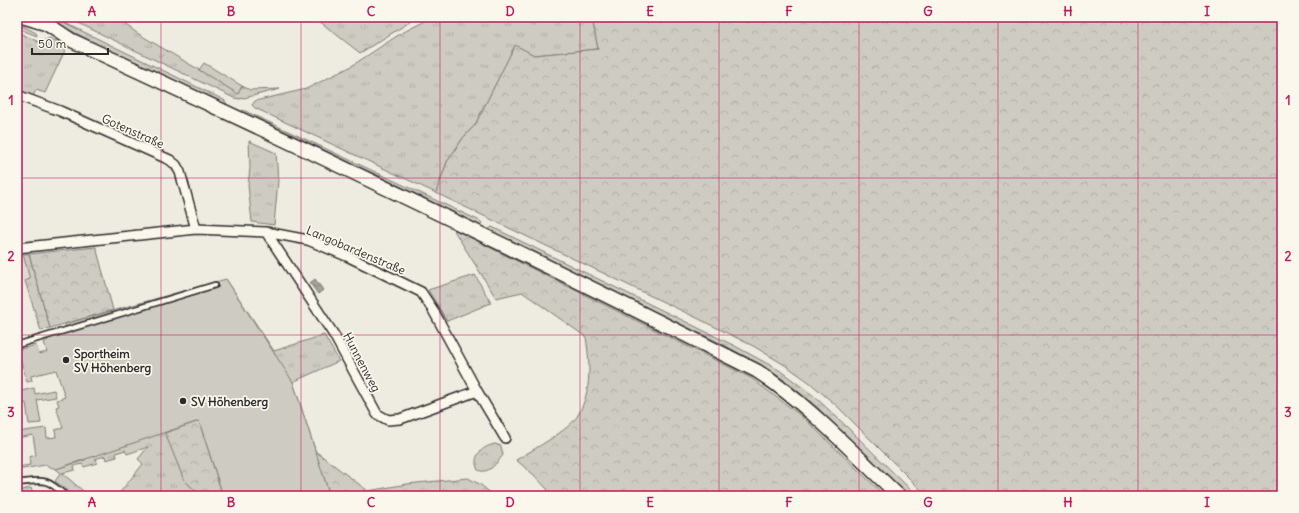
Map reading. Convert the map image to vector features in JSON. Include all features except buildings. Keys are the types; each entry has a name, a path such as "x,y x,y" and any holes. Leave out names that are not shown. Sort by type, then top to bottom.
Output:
{"main road":[{"path":"24,17 47,24 71,40 230,114 488,238 757,371 786,392 812,414 899,496"}],"street":[{"name":"Gotenstraße","path":"17,95 60,111 170,160 176,165 180,172 196,230"},
{"name":"Langobardenstraße","path":"17,248 196,230 266,232 308,240 349,257 421,292 433,310 477,391 505,438"},
{"name":"Hunnenweg","path":"266,232 334,335 377,414 388,420 400,419 477,391"}],"lane":[{"path":"17,345 215,285"},
{"path":"17,483 45,480 54,485 66,496"}],"shaded area":[{"path":"23,254 30,279 17,283 17,255"}],"green space":[{"path":"66,17 115,17 137,33 238,93 242,86 250,90 280,89 240,99 234,98"},
{"path":"314,17 418,17 360,53"},
{"path":"433,17 592,17 598,49 534,55 515,46 475,125 463,138 447,162 436,193 255,108 252,105 255,101 306,89 350,67 400,34"},
{"path":"592,17 1282,17 1282,496 927,496 837,406 809,382 788,367 755,347 699,319 436,193 447,162 463,138 475,125 515,45 534,55 598,49"},
{"path":"57,19 224,100 227,104 225,106 119,55 56,23 54,21"},
{"path":"17,23 36,33 37,36 17,28"},
{"path":"17,32 41,43 49,38 67,46 45,93 36,90 33,96 17,89"},
{"path":"204,63 242,86 238,94 199,70"},
{"path":"243,110 482,223 479,227 241,112"},
{"path":"249,141 276,153 278,180 274,225 252,222 248,185 250,168"},
{"path":"492,227 733,345 779,370 814,396 917,496 908,496 816,406 783,379 724,345 490,232 489,229"},
{"path":"453,229 751,378 804,418 885,496 542,496 548,490 533,474 516,460 559,433 574,421 578,415 586,396 589,377 586,337 522,292 496,298"},
{"path":"96,247 113,310 50,328 29,254"},
{"path":"23,254 29,254 50,328 41,331 25,281 30,279"},
{"path":"475,275 491,303 447,321 428,290"},
{"name":"SV Höhenberg","path":"226,279 274,351 324,335 339,361 293,382 330,496 223,496 200,421 184,480 201,496 117,496 143,464 138,459 148,447 127,454 125,450 116,453 117,457 106,460 105,456 95,459 97,463 84,467 82,464 74,466 75,470 62,473 89,496 75,496 55,481 61,473 56,469 85,460"},
{"name":"SV Höhenberg","path":"226,279 293,382 330,496 223,496 199,421 56,469 45,465 17,470 17,467 30,465 29,457 36,455 33,435 17,438 17,432 46,428 47,438 56,437 55,430 63,428 56,407 59,406 57,400 65,397 56,370 31,376 32,381 27,382 20,358 17,359 17,350 36,345 39,354 47,352 44,342 48,340 47,336 66,330 65,324"},
{"path":"34,388 35,394 54,390 56,397 37,400 41,423 29,424 26,403 17,404 17,392"},
{"path":"199,421 223,496 201,496 184,480 165,433"},
{"path":"495,444 501,446 503,455 489,470 478,470 476,460 479,452 486,447"},
{"path":"315,451 368,491 407,484 468,478 481,485 494,496 330,496"},
{"path":"31,488 33,494 45,492 50,496 17,496 17,491"}],"water":[{"path":"315,279 323,290 318,294 310,283"}],"place":[{"name":"Sportheim SV Höhenberg","path":"66,360"},
{"name":"SV Höhenberg","path":"183,401"}]}
